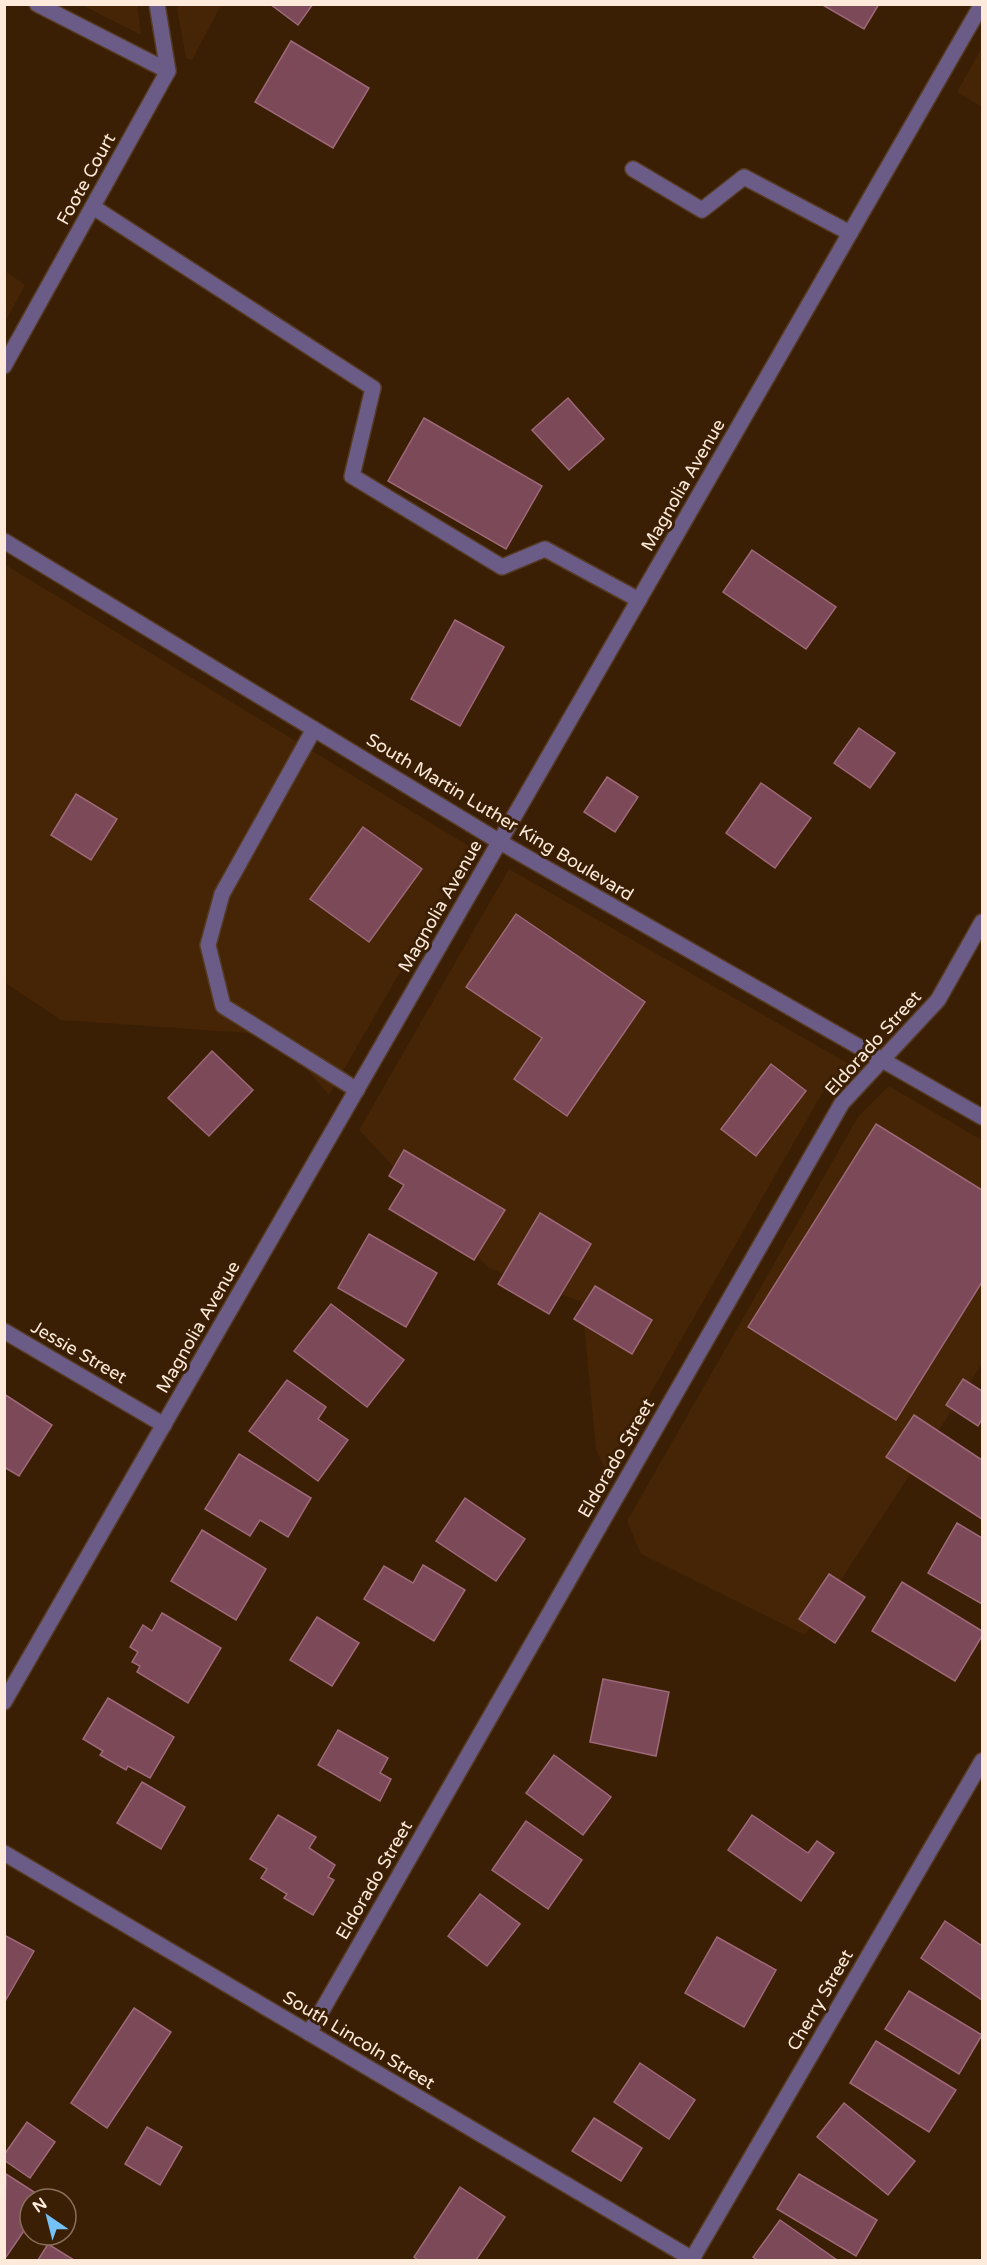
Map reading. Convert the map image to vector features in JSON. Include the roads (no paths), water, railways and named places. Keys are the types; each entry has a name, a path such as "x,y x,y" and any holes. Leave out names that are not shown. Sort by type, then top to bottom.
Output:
{"street":[{"path":"37,4 168,71"},
{"path":"157,4 168,71"},
{"name":"Magnolia Avenue","path":"4,1702 982,4"},
{"name":"Foote Court","path":"4,366 168,71"},
{"path":"633,169 702,210 744,177 850,233"},
{"path":"93,207 373,388 352,476 502,567 545,549 639,600"},
{"name":"South Martin Luther King Boulevard","path":"4,541 500,842 982,1117"},
{"path":"314,729 222,894 208,945 223,1006 357,1090"},
{"name":"Eldorado Street","path":"309,2033 842,1103 938,1000 982,922"},
{"name":"Jessie Street","path":"4,1331 164,1425"},
{"name":"Cherry Street","path":"693,2260 982,1761"},
{"name":"South Lincoln Street","path":"4,1853 693,2260"}]}
